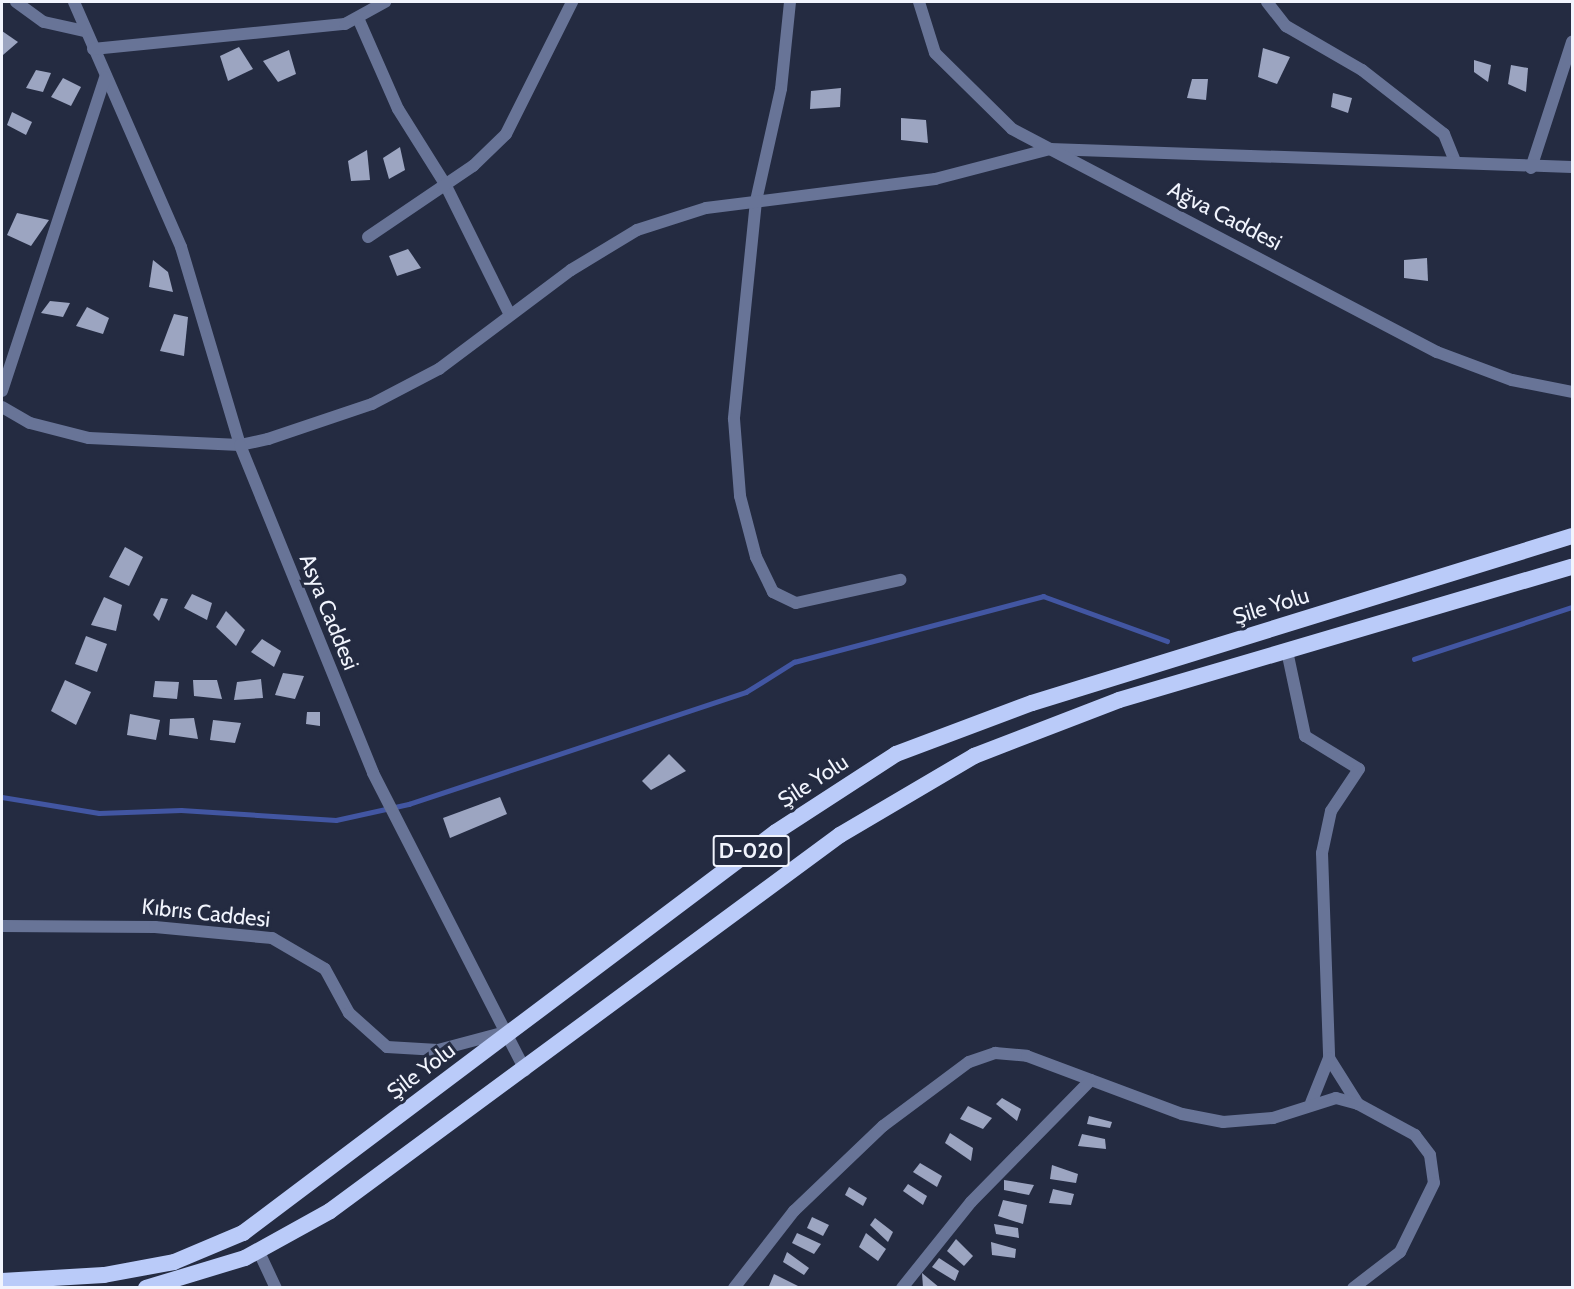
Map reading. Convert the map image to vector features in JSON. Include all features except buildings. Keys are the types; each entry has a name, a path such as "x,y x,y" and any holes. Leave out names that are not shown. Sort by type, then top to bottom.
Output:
{"highway":[{"name":"Şile Yolu","path":"2,1281 104,1275 174,1262 243,1233 502,1035 776,832 896,754 1032,703 1572,536"},
{"name":"D-020","path":"146,1287 199,1275 259,1252 340,1205 840,835 974,756 1119,700 1572,567"}],"street":[{"path":"16,2 44,22 85,31"},
{"name":"Asya Caddesi","path":"74,2 105,78 181,247 240,445 382,792 502,1035"},
{"path":"93,49 345,24 385,2"},
{"path":"368,237 445,184 506,134 572,2"},
{"path":"790,2 781,89 756,201 734,419 740,496 756,557 773,592 796,603 900,580"},
{"name":"Ağva Caddesi","path":"919,2 935,53 1012,129 1437,352 1512,380 1572,392"},
{"path":"1267,2 1286,26 1362,70 1444,134 1456,163"},
{"path":"358,18 398,109 445,184 510,315"},
{"path":"1531,168 1572,42"},
{"path":"2,391 105,78"},
{"path":"2,408 30,423 89,438 240,445 372,404 439,369 510,315 637,230 706,208 935,179 1050,149 1456,163 1531,168 1572,167"},
{"path":"1287,651 1305,736 1359,769 1331,812 1322,853 1329,1058 1311,1103"},
{"name":"Kıbrıs Caddesi","path":"2,926 155,927 272,938 325,969 349,1013 387,1047 438,1050 502,1035"},
{"path":"502,1035 525,1070"},
{"path":"734,1287 794,1211 883,1126 969,1062 995,1053 1027,1056 1182,1114 1223,1122 1273,1118 1311,1103 1336,1098 1358,1104 1415,1135 1430,1155 1434,1184 1400,1252 1353,1287"},
{"path":"1329,1058 1358,1104"},
{"path":"902,1287 971,1202 1091,1080"},
{"path":"259,1252 276,1287"}],"waterway":[{"path":"2,797 99,813 181,810 336,820 409,804 746,692 794,662 1043,596 1167,641"},
{"path":"1414,659 1572,607"}]}
